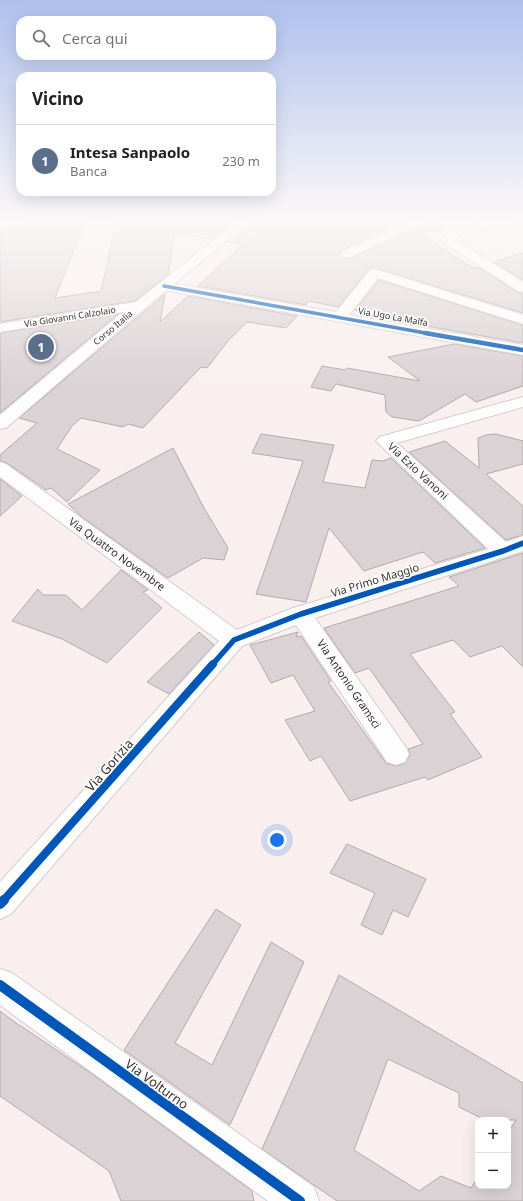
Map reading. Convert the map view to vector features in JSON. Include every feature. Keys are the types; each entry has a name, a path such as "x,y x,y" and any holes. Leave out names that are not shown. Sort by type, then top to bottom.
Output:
{"street":[{"name":"Corso Italia","path":"0,424 177,275"},
{"name":"Via Ugo La Malfa","path":"340,316 373,275"},
{"name":"Via Ugo La Malfa","path":"381,275 523,320"},
{"path":"503,275 523,288"},
{"name":"Via Ugo La Malfa","path":"164,286 340,316 523,350"},
{"name":"Via Giovanni Calzolaio","path":"0,328 140,305"},
{"name":"Via Ezio Vanoni","path":"503,551 385,441 523,402"},
{"name":"Via Quattro Novembre","path":"0,468 234,640"},
{"name":"Via Primo Maggio","path":"234,640 301,614 503,551 523,543"},
{"name":"Via Antonio Gramsci","path":"301,614 396,754"},
{"name":"Via Gorizia","path":"0,904 234,640"},
{"name":"Via Volturno","path":"0,985 299,1201"}],"building":[{"path":"0,275 64,275 55,298 101,291 105,275 168,275 135,301 0,322"},
{"path":"210,275 364,275 338,307 309,301 306,305 198,286"},
{"path":"398,275 491,275 517,292 523,293 523,313"},
{"path":"515,275 523,275 523,280"},
{"path":"379,280 523,325 523,343 363,315 366,312 355,310"},
{"path":"165,294 160,322 188,296 297,316 286,328 247,322 227,342 207,368 201,367 143,428 128,424 123,427 81,418 72,426 57,449 100,470 67,502 51,488 46,490 7,463 0,461 0,455 37,423 19,418"},
{"path":"118,314 0,413 0,333"},
{"path":"454,344 523,356 523,386 476,402 465,394 419,421 392,417 386,412 385,395 336,384 331,391 311,387 322,366 345,370 347,368 420,381 388,357"},
{"path":"261,434 334,445 323,482 365,488 372,460 383,461 391,458 485,548 435,563 423,552 364,571 329,528 306,602 256,594 303,461 252,453"},
{"path":"496,434 523,441 523,464 486,474 523,506 523,535 506,540 409,452 445,441 479,468 478,438"},
{"path":"173,448 204,508 228,548 224,560 203,558 168,578 83,518 68,504"},
{"path":"0,479 22,496 0,516"},
{"path":"523,553 523,667 502,646 470,657 453,640 410,654 455,712 450,714 482,757 428,780 425,777 350,801 321,756 310,761 285,720 315,711 293,675 271,683 250,645 298,632 296,637 301,636 331,681 328,682 386,763 396,766 405,763 410,755 408,749 423,744 369,668 355,673 324,628 459,586 449,577"},
{"path":"121,570 148,590 143,592 162,608 107,663 62,639 12,621 38,589 43,595 66,595 82,610"},
{"path":"199,632 214,645 169,694 147,682"},
{"path":"347,844 426,879 408,917 393,910 382,935 361,925 375,893 330,873"},
{"path":"216,909 241,925 175,1043 212,1065 271,942 304,962 230,1125 124,1050"},
{"path":"339,975 523,1083 523,1201 337,1201 262,1149","holes":["388,1059 459,1093 459,1107 479,1117 511,1117 511,1120 516,1120 511,1128 511,1189 475,1189 475,1182 471,1188 441,1176 419,1191 354,1150"]},
{"path":"0,1011 95,1076 252,1191 254,1201 121,1201 109,1171 0,1096"}],"cycle path":[{"path":"164,286 523,350"},
{"path":"0,904 234,640 301,614 503,551 523,543"},
{"path":"0,985 300,1201"}],"place":[{"name":"Intesa Sanpaolo","path":"41,347"}]}
